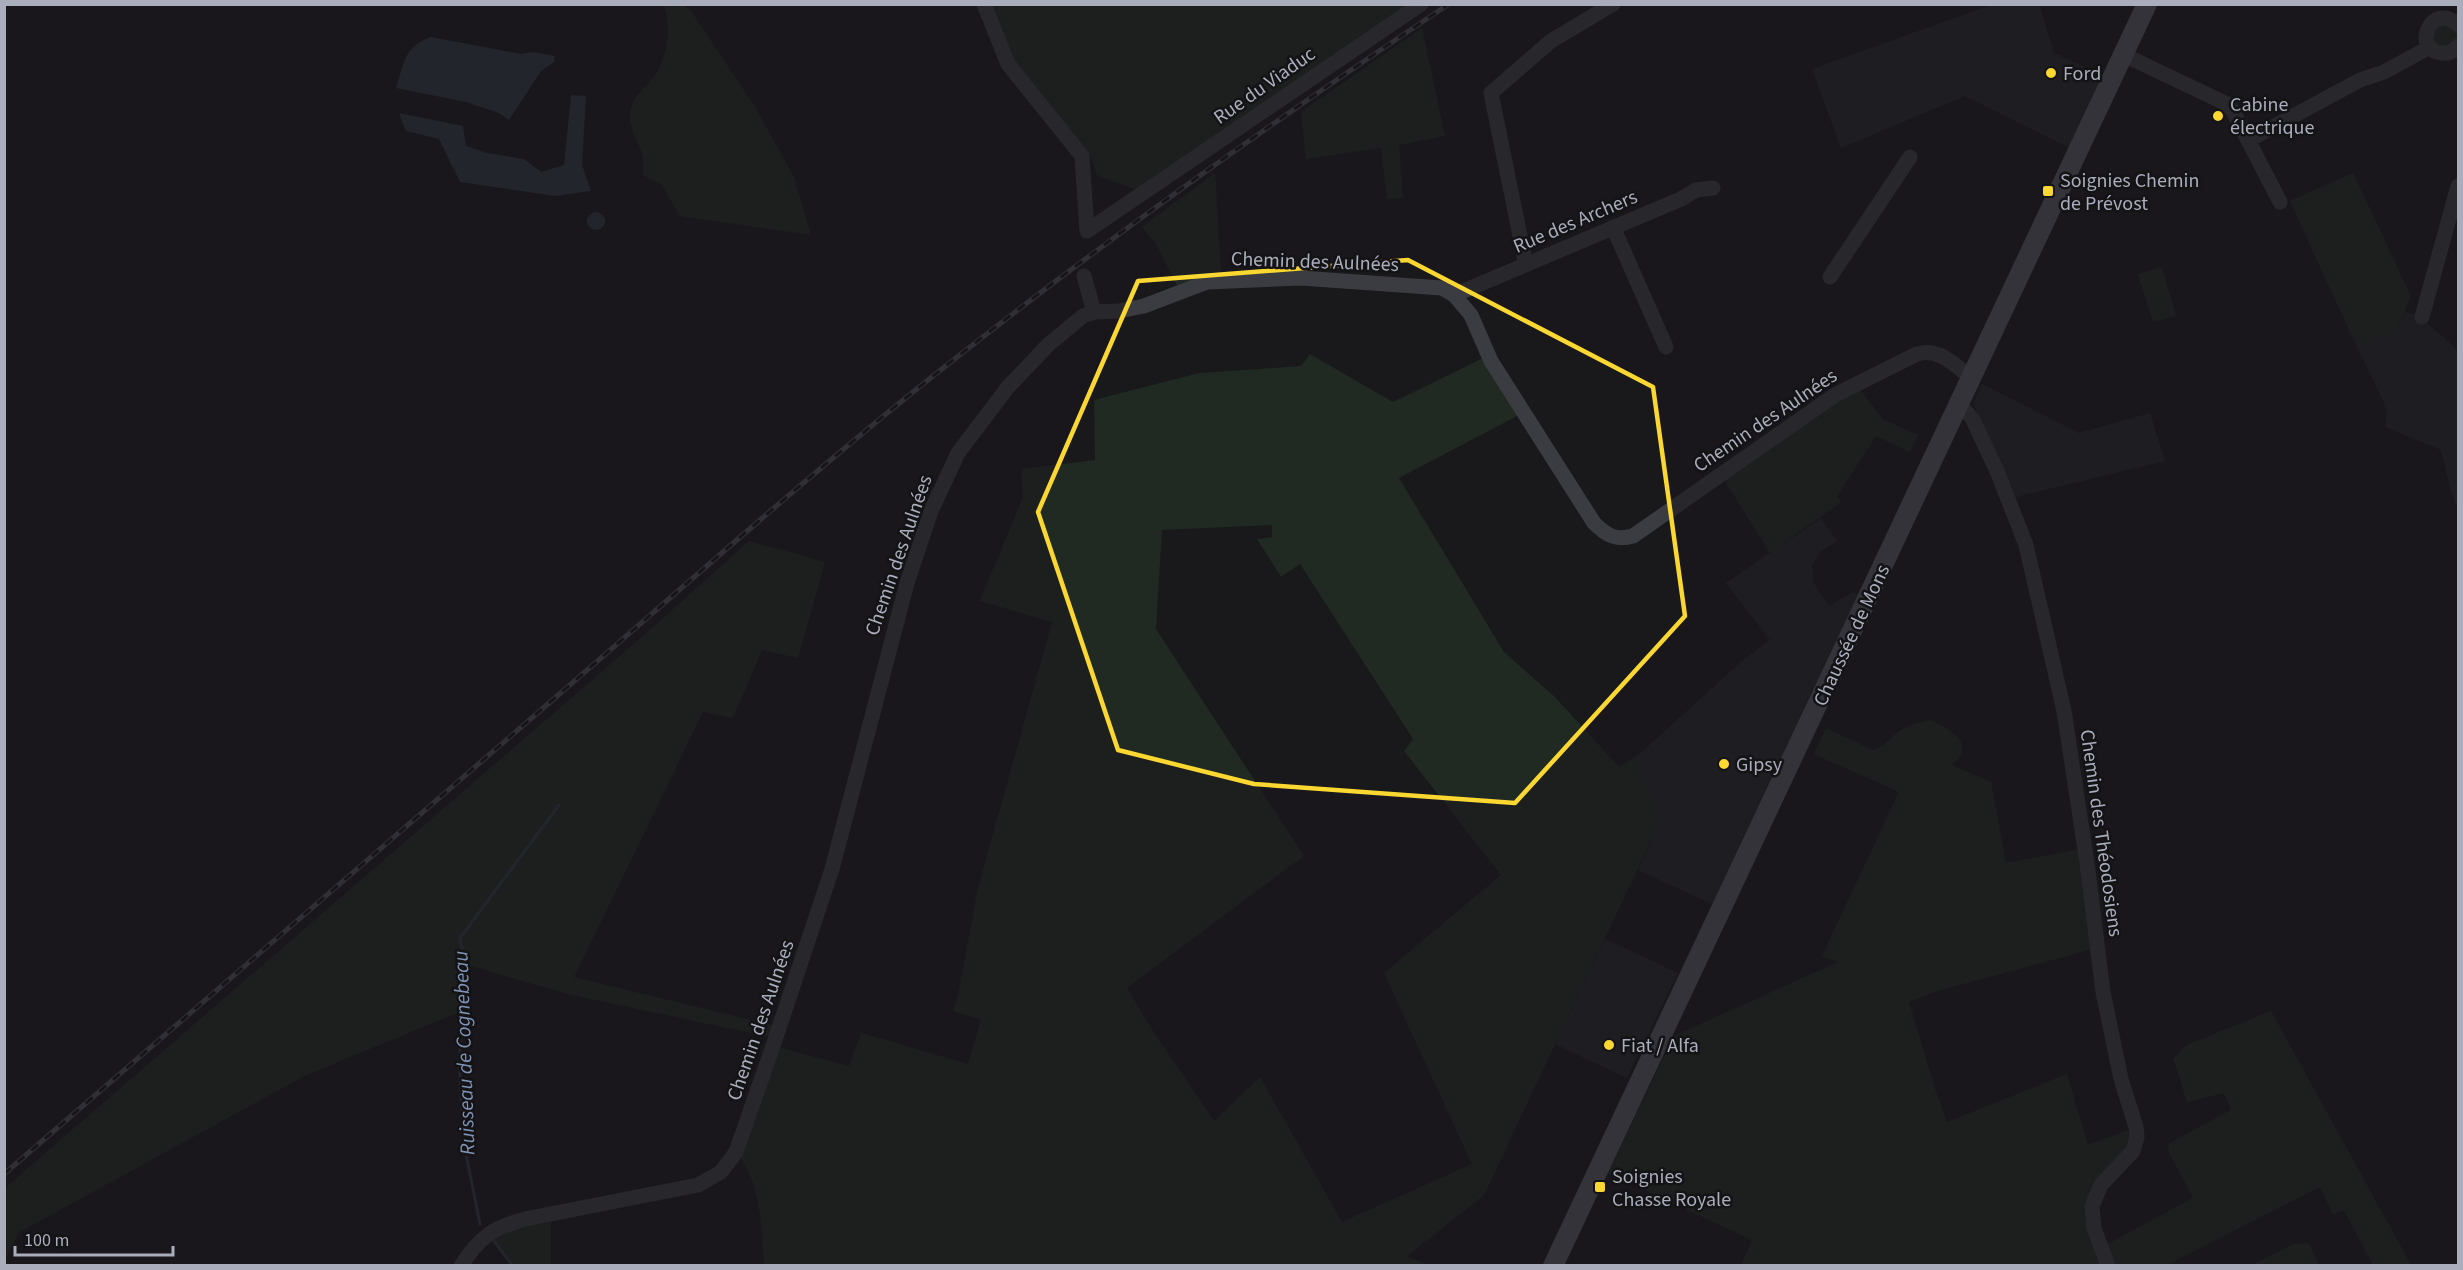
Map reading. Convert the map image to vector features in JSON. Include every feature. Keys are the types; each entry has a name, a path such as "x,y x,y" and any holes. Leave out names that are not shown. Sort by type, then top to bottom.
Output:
{"main road":[{"name":"Chaussée de Mons","path":"1553,1266 2147,4"}],"street":[{"name":"Rue du Viaduc","path":"984,4 1008,64 1082,156 1087,231 1421,4"},
{"path":"1526,265 1491,93 1551,41 1613,4"},
{"path":"2458,25 2449,18 2432,21 2426,37 2430,47 2445,53 2458,46"},
{"path":"2249,140 2360,80 2384,72 2430,47"},
{"path":"2124,55 2227,104 2249,140 2280,202"},
{"path":"1830,278 1910,157"},
{"path":"2422,317 2458,186"},
{"name":"Rue des Archers","path":"1455,295 1696,190 1713,188"},
{"path":"1613,227 1666,347"},
{"path":"1084,276 1094,312"},
{"name":"Chemin des Aulnées","path":"461,1266 483,1238 504,1225 698,1185 714,1178 730,1162 736,1152 832,869 907,583 944,479 968,438 1008,387 1049,344 1083,316 1094,312 1119,311 1144,306 1199,284 1222,280 1301,278 1442,288 1455,295 1471,315 1491,361 1594,523 1608,535 1623,538 1633,536 1835,394 1917,354 1937,352 1971,378"},
{"name":"Chemin des Théodosiens","path":"1959,404 1972,418 2020,525 2066,722 2103,992 2121,1079 2137,1137 2133,1151 2101,1185 2092,1206 2094,1228 2108,1266"}],"highlighted area":[{"path":"1408,260 1653,387 1685,616 1515,803 1254,784 1118,750 1038,512 1138,281"}],"shaded area":[{"path":"2039,4 2054,53 2104,76 2070,148 1965,96 1841,148 1812,69 1991,5"},
{"path":"664,5 684,5 691,11 755,107 794,177 811,235 680,216 662,185 643,175 643,157 630,122 630,115 634,99 652,79 662,63 668,33"},
{"path":"989,5 1420,5 1136,190 1097,175 1089,153 1012,60"},
{"path":"2441,21 2458,32 2458,39 2453,47 2434,47 2430,29"},
{"path":"1422,28 1445,136 1399,145 1403,198 1387,199 1381,148 1306,159 1301,112"},
{"path":"431,37 521,54 533,52 555,56 554,62 541,71 509,120 499,113 466,102 396,88 403,64 410,51 415,45"},
{"path":"571,95 586,96 582,165 591,191 555,196 460,182 439,139 406,131 399,113 463,126 466,146 487,153 524,159 541,172 564,165"},
{"path":"1215,173 1221,273 1177,285 1156,244 1142,227"},
{"path":"2353,173 2411,296 2394,336 2379,337 2356,345 2290,201"},
{"path":"596,212 602,215 605,221 602,227 596,230 590,227 587,221 590,215"},
{"path":"2162,267 2176,316 2153,322 2138,274"},
{"path":"2405,312 2416,315 2445,338 2458,352 2458,510 2441,450 2385,427 2387,414 2383,400 2356,345 2379,337 2394,336"},
{"path":"1310,354 1393,402 1483,358 1521,414 1399,478 1504,652 1555,697 1619,767 1636,757 1660,821 1484,1195 1407,1256 1428,1265 764,1265 759,1206 751,1177 736,1152 773,1046 849,1066 861,1033 968,1064 981,1020 953,1011 978,888 1052,622 980,601 1023,497 1021,469 1095,460 1094,400 1199,373 1301,366","holes":["1272,525 1272,537 1257,539 1281,577 1300,564 1413,739 1404,751 1501,875 1384,973 1472,1164 1342,1222 1260,1077 1214,1121 1151,1028 1127,988 1304,856 1156,629 1162,530"]},
{"path":"1855,384 1884,420 1918,435 1910,452 1876,436 1837,496 1841,502 1770,553 1721,475"},
{"path":"1982,384 2079,433 2150,413 2165,461 2015,497 1973,403"},
{"path":"1821,518 1837,541 1821,551 1812,565 1813,582 1829,606 1853,592 1858,594 1712,904 1638,870 1660,821 1636,757 1742,661 1770,640 1726,583"},
{"path":"749,541 825,562 798,658 762,650 733,718 703,712 574,977 779,1027 775,1038 567,994 465,964 460,1012 306,1075 18,1233 5,1261 5,1188 652,628"},
{"path":"1930,720 1952,732 1962,744 1959,758 1951,765 1991,782 2006,863 2081,849 2093,949 1934,992 1909,1002 1947,1122 2067,1074 2088,1145 2136,1127 2137,1137 2095,1197 2102,1247 2193,1198 2169,1153 2168,1144 2231,1110 2224,1093 2187,1102 2173,1058 2187,1045 2271,1011 2411,1265 2373,1265 2344,1210 2333,1214 2320,1187 2167,1265 1741,1265 1752,1240 1608,1173 1674,1036 1838,962 1822,956 1899,792 1814,754 1826,728 1873,750 1905,728"},
{"path":"1605,939 1678,973 1627,1078 1555,1044"},
{"path":"551,1214 551,1265 513,1265 489,1233"},
{"path":"2309,1243 2319,1265 2252,1265 2294,1244"}],"waterway":[{"name":"Ruisseau de Cognebeau","path":"480,1224 464,1144 460,1078 460,1012 465,964 460,938 559,805"},
{"name":"Ruisseau de Cognebeau","path":"493,1240 513,1266"}],"railway":[{"path":"4,1174 837,454 933,376 1123,231 1317,93 1449,4"}],"place":[{"name":"Ford","path":"2051,73"},
{"name":"Cabine électrique","path":"2218,116"},
{"name":"Soignies Chemin de Prévost","path":"2048,191"},
{"name":"Gipsy","path":"1724,764"},
{"name":"Fiat / Alfa","path":"1609,1045"},
{"name":"Soignies Chasse Royale","path":"1600,1187"}]}
